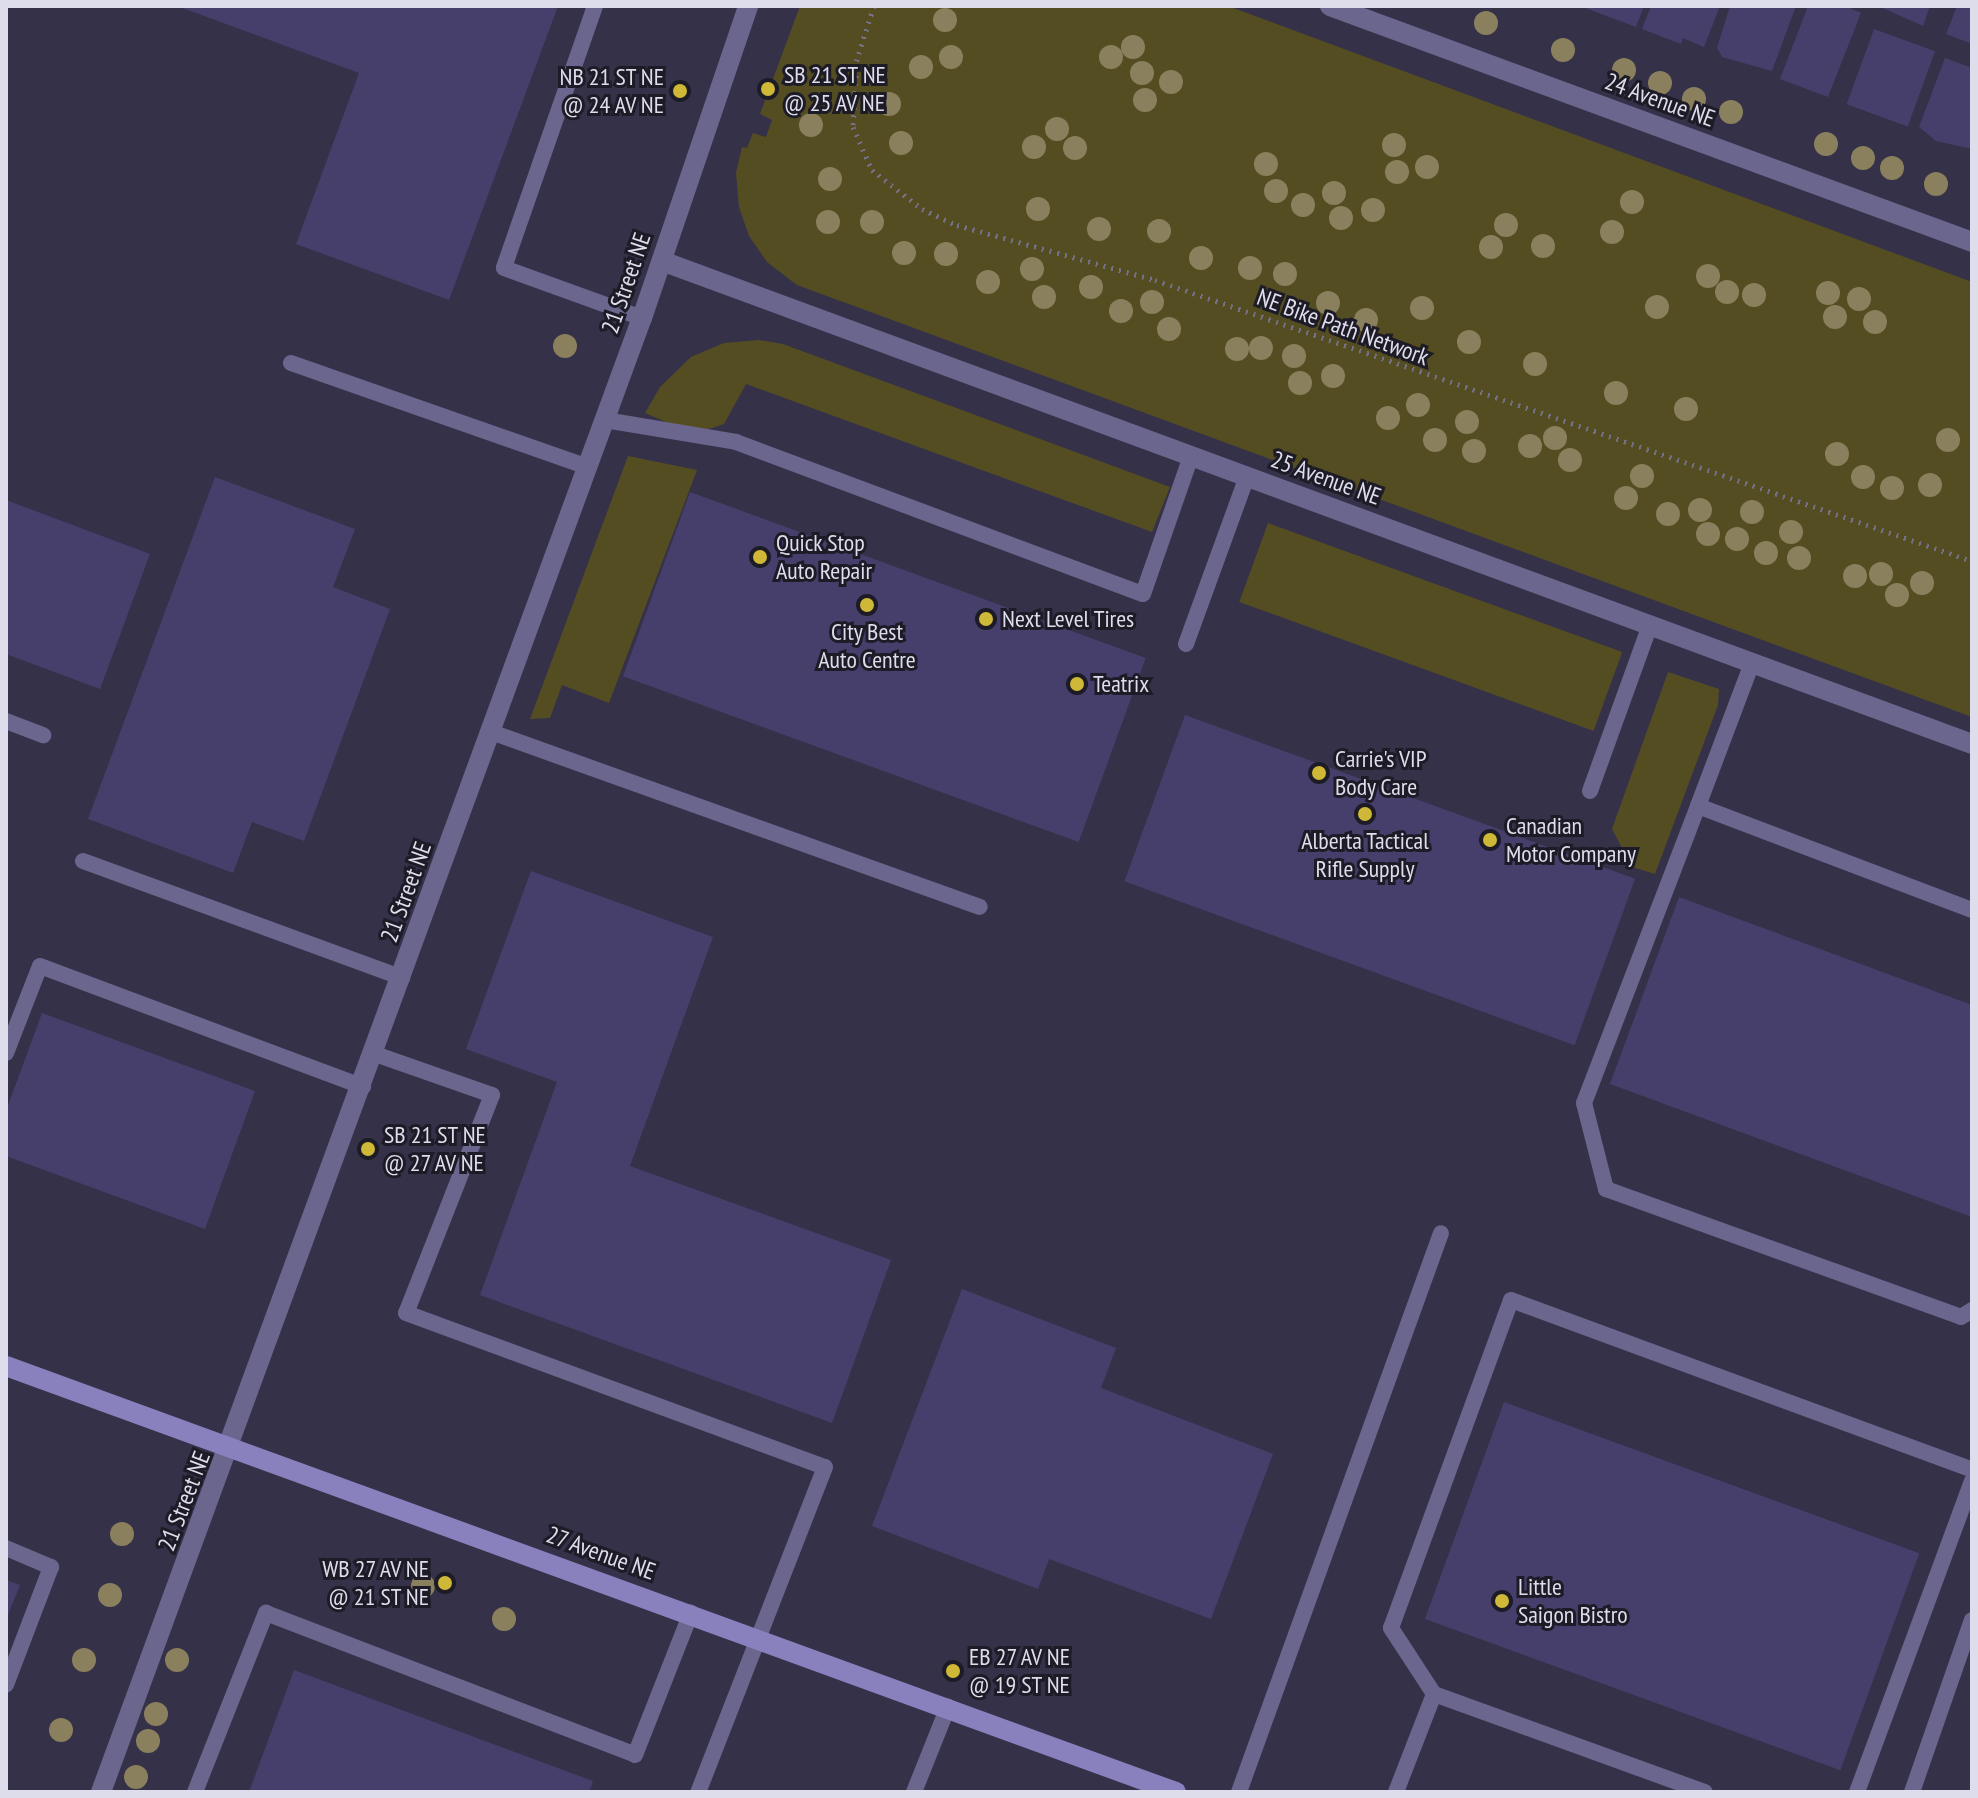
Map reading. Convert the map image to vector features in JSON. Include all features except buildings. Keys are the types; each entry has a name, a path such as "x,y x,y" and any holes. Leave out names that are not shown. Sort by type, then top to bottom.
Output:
{"street":[{"name":"21 Street NE","path":"101,1792 231,1450 642,318 748,6"},
{"name":"24 Avenue NE","path":"1330,6 1972,242"},
{"name":"25 Avenue NE","path":"662,261 1972,744"},
{"name":"27 Avenue NE","path":"6,1366 231,1450 755,1636 1176,1792"}],"lane":[{"path":"595,6 504,268 642,318"},
{"path":"291,363 588,467"},
{"path":"605,420 736,442 1143,594 1191,456"},
{"path":"1186,644 1247,476"},
{"path":"1590,791 1650,625"},
{"path":"1752,663 1584,1103 1606,1189 1961,1317 1972,1310"},
{"path":"6,721 43,735"},
{"path":"491,732 980,907"},
{"path":"1698,806 1972,910"},
{"path":"83,861 402,978"},
{"path":"6,1053 40,966 363,1087"},
{"path":"375,1054 492,1095 406,1313 825,1467 755,1636 698,1792"},
{"path":"1239,1792 1441,1233"},
{"path":"1705,1792 1434,1694 1391,1628 1511,1300 1972,1470"},
{"path":"1857,1792 1972,1481"},
{"path":"6,1548 51,1567 6,1685"},
{"path":"195,1792 266,1613 635,1755 691,1613"},
{"path":"1912,1792 1972,1620"},
{"path":"1396,1792 1434,1694"},
{"path":"914,1792 948,1707"}],"path":[{"name":"NE Bike Path Network","path":"874,6 857,59 853,127 872,170 922,209 957,225 1169,284 1972,561"}],"shaded area":[{"path":"800,6 1228,6 1972,282 1972,717 797,285 767,262 749,236 739,207 736,173 742,147 747,148 753,133 766,137 772,120 760,114"},
{"path":"759,340 783,344 1170,487 1152,532 746,384 724,424 709,429 678,427 645,413 660,387 691,357 724,343"},
{"path":"628,456 697,470 609,703 562,685 550,718 530,719"},
{"path":"1268,523 1622,652 1594,731 1239,602"},
{"path":"1668,672 1719,689 1718,705 1655,874 1632,867 1612,829"}],"place":[{"name":"SB 21 ST NE @ 25 AV NE","path":"768,89"},
{"name":"NB 21 ST NE @ 24 AV NE","path":"680,91"},
{"name":"Quick Stop Auto Repair","path":"760,557"},
{"name":"City Best Auto Centre","path":"867,605"},
{"name":"Next Level Tires","path":"986,619"},
{"name":"Teatrix","path":"1077,684"},
{"name":"Carrie's VIP Body Care","path":"1319,773"},
{"name":"Alberta Tactical Rifle Supply","path":"1365,814"},
{"name":"Canadian Motor Company","path":"1490,840"},
{"name":"SB 21 ST NE @ 27 AV NE","path":"368,1149"},
{"name":"WB 27 AV NE @ 21 ST NE","path":"445,1583"},
{"name":"Little Saigon Bistro","path":"1502,1601"},
{"name":"EB 27 AV NE @ 19 ST NE","path":"953,1671"}]}
